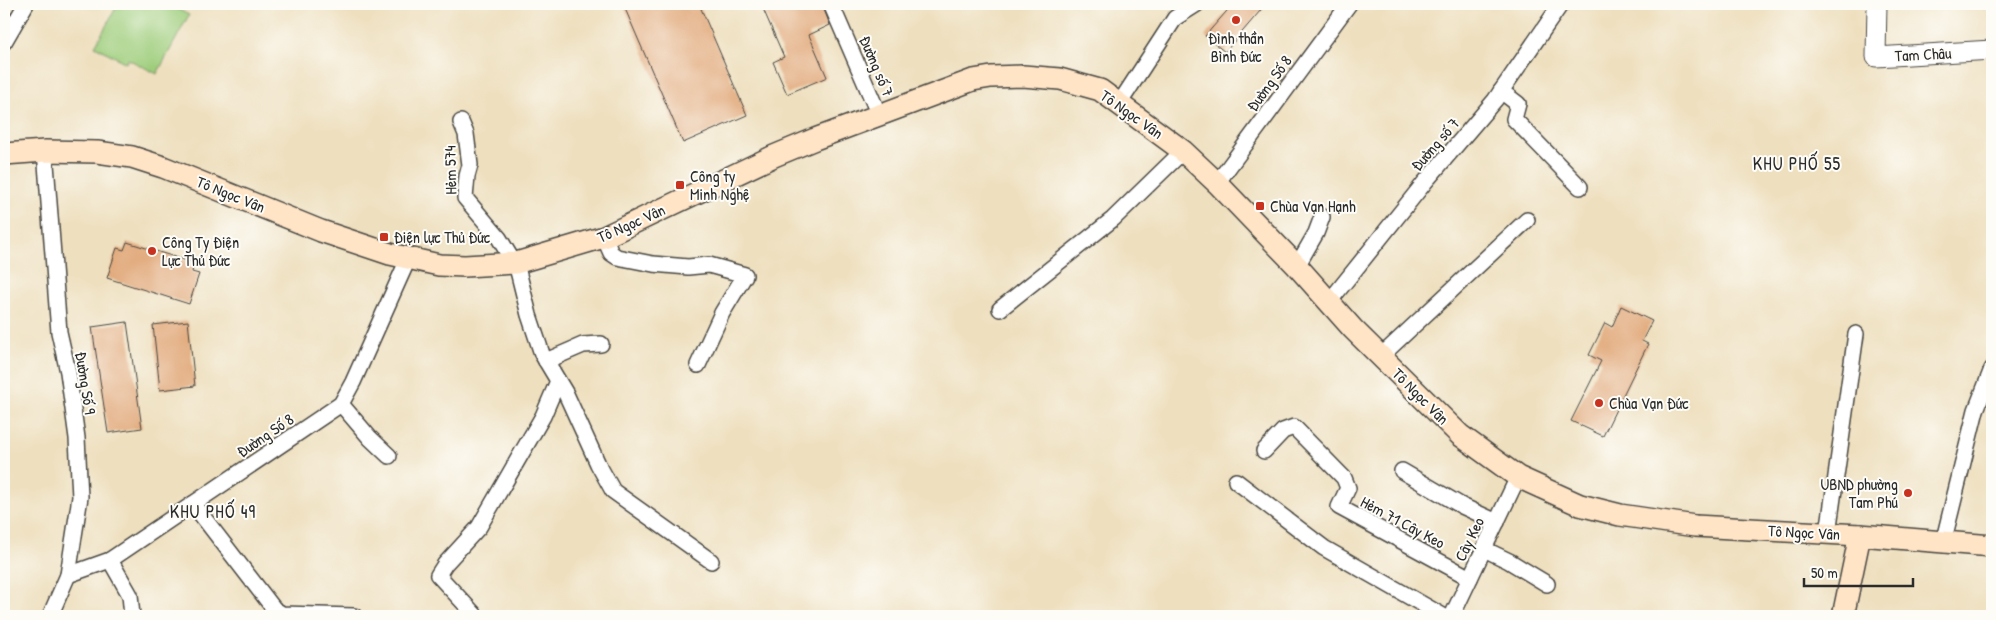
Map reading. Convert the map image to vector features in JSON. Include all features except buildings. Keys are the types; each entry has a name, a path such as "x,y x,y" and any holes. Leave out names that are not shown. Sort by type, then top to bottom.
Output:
{"main road":[{"name":"Tô Ngọc Vân","path":"4,154 45,151 97,152 132,157 164,167 321,231 390,254 439,265 465,266 515,263 604,236 774,156 973,80 991,77 1023,76 1060,79 1100,90 1183,151 1217,183 1297,266 1353,329 1460,435 1518,477 1580,505 1620,515 1695,526 1860,535 1992,546"},
{"path":"1843,616 1860,535"}],"street":[{"path":"4,42 26,4"},
{"name":"Đường số 7","path":"831,4 879,115"},
{"path":"1119,104 1175,18 1197,4"},
{"name":"Đường Số 8","path":"1217,183 1349,4"},
{"name":"Đường số 7","path":"1329,302 1501,91 1561,4"},
{"name":"Tam Châu","path":"1877,4 1876,57 1992,50"},
{"path":"1501,91 1518,104 1514,119 1580,187"},
{"name":"Hẻm 574","path":"461,122 466,134 470,166 465,198 499,238 515,263 542,354 575,412 598,464 614,491 711,561"},
{"name":"Đường Số 9","path":"45,151 59,332 68,372 77,438 80,497 68,575 50,616"},
{"path":"1000,309 1113,219 1183,151"},
{"path":"1297,266 1316,233 1322,217"},
{"path":"1380,356 1527,220"},
{"path":"604,236 611,253 617,257 653,264 688,267 709,265 745,275 722,312 698,364"},
{"name":"Đường Số 8","path":"68,575 110,560 341,404 353,382 409,257"},
{"path":"1828,533 1856,334"},
{"path":"546,361 583,345 601,344"},
{"path":"1943,543 1976,410 1992,370"},
{"path":"476,616 438,575 445,564 478,527 543,416 558,381"},
{"path":"341,404 370,438 389,456"},
{"name":"Hẻm 71 Cây Keo","path":"1264,451 1282,431 1294,427 1344,478 1348,488 1339,507 1470,578"},
{"path":"1402,470 1462,506 1497,522"},
{"name":"Cây Keo","path":"1452,616 1518,477"},
{"path":"1236,481 1324,548 1443,616"},
{"path":"193,504 272,613 354,616"},
{"path":"1484,549 1508,560 1547,584"},
{"path":"110,560 130,594 132,616"}],"green space":[{"path":"118,4 168,4 189,15 157,74 128,59 126,63 95,46"}],"place":[{"name":"Đình thần Bình Đức","path":"1236,20"},
{"name":"Công ty Minh Nghệ","path":"680,185"},
{"name":"Chùa Vạn Hạnh","path":"1260,206"},
{"name":"Điện lực Thủ Đức","path":"384,237"},
{"name":"Công Ty Điện Lực Thủ Đức","path":"152,251"},
{"name":"Chùa Vạn Đức","path":"1599,403"},
{"name":"UBND phường Tam Phú","path":"1908,493"}],"district":[{"name":"KHU PHỐ 55","path":"1797,163"},
{"name":"KHU PHỐ 49","path":"213,511"}]}
